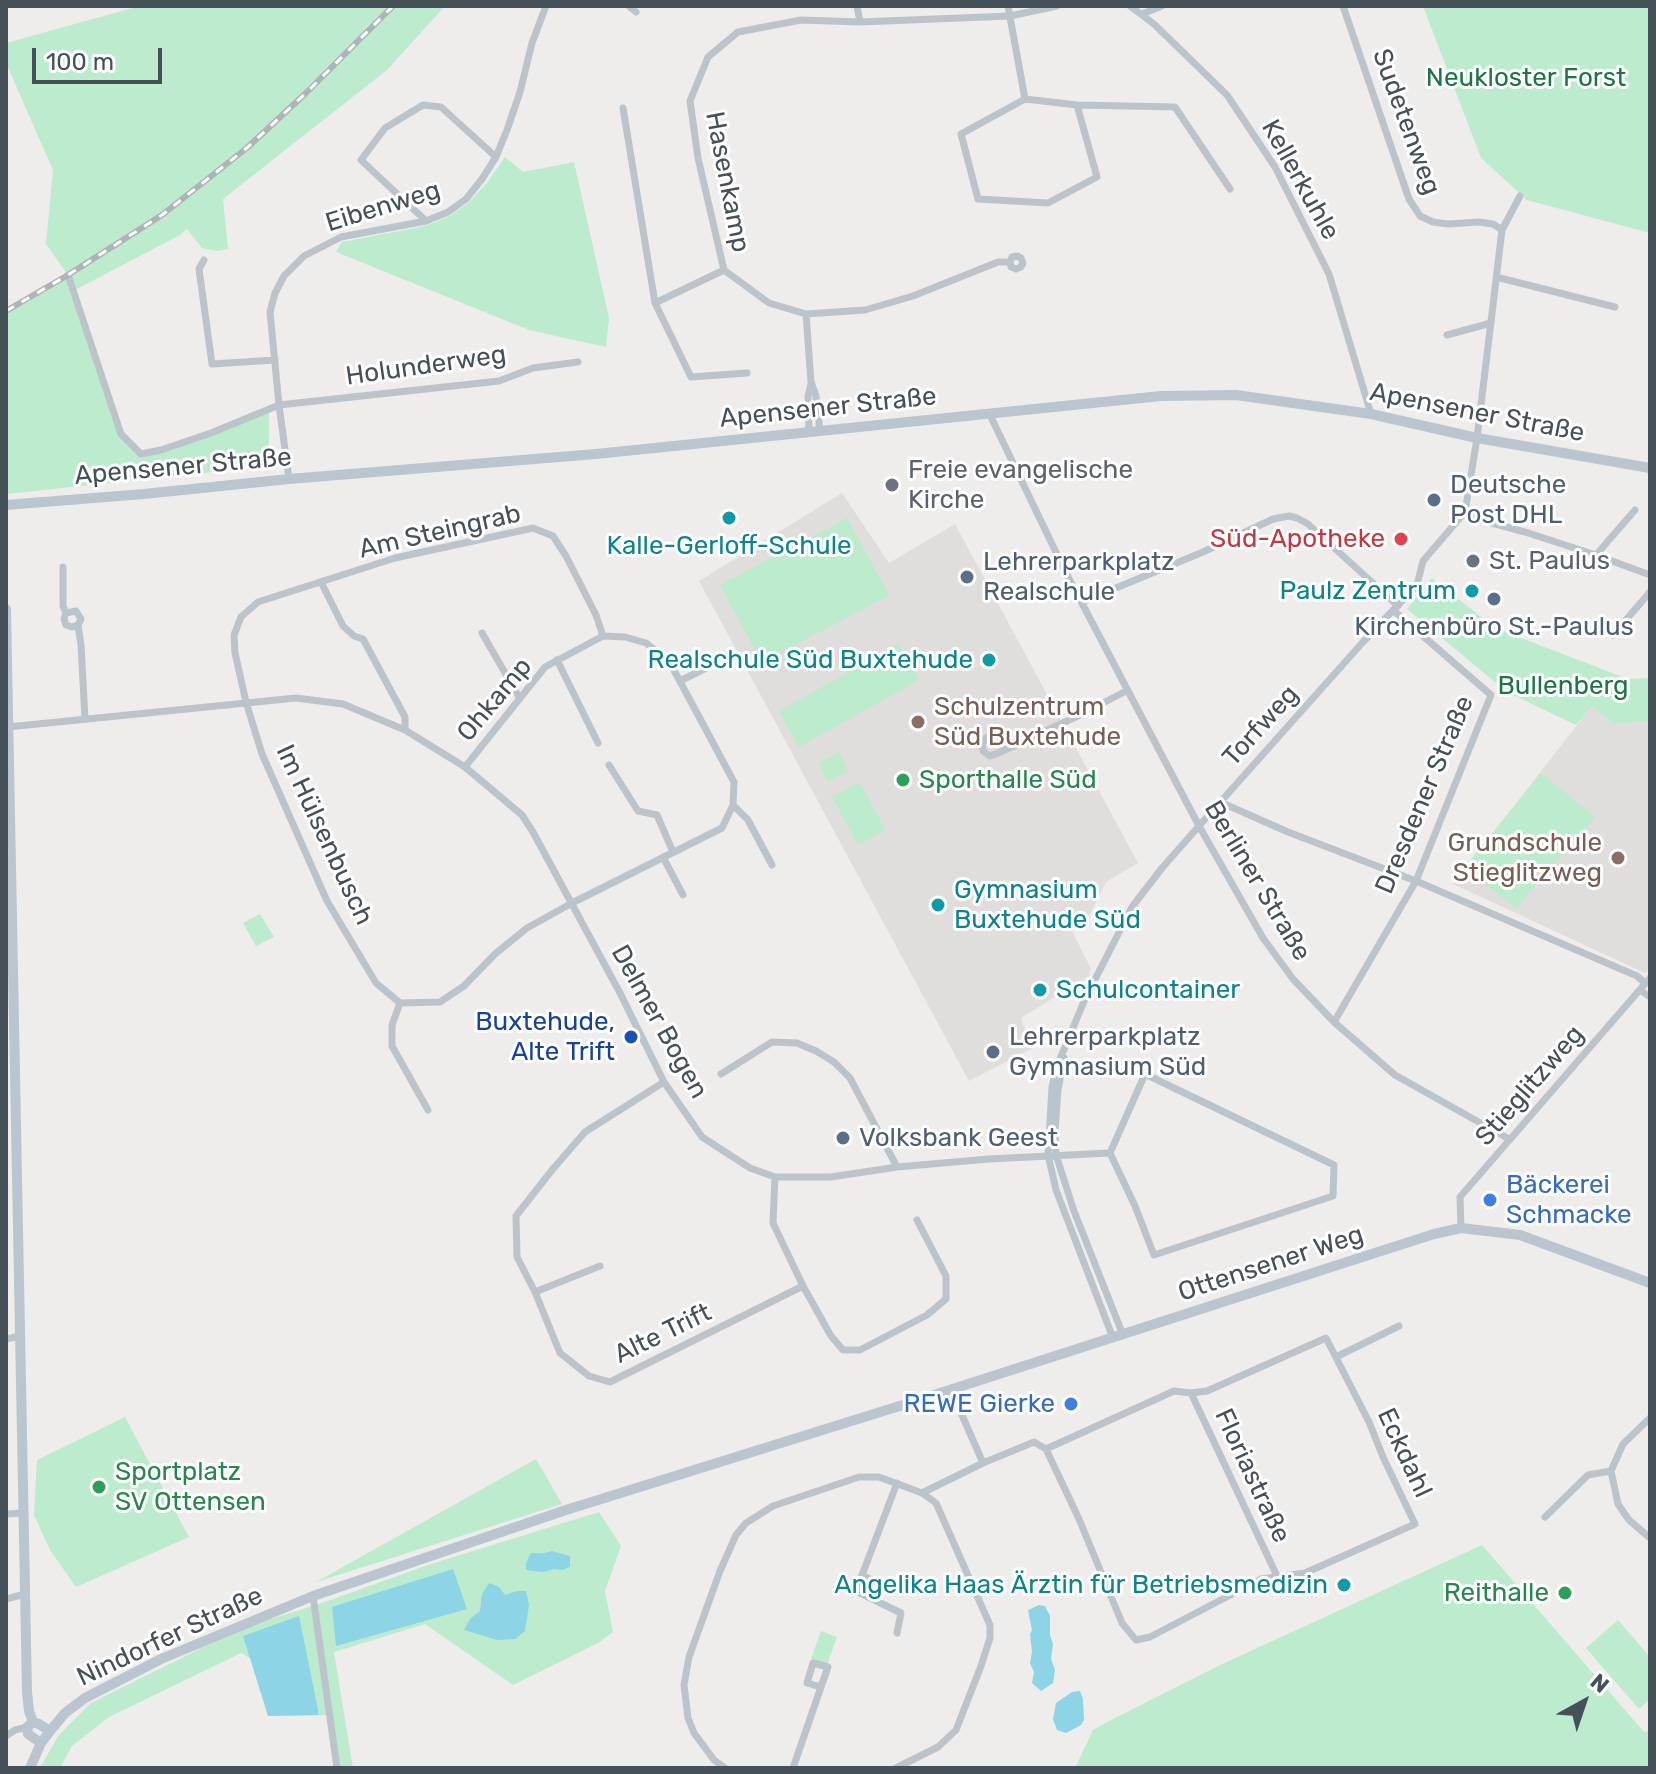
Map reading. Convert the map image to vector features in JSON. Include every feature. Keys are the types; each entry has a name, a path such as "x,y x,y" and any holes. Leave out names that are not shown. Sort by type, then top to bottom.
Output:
{"street":[{"name":"Eibenweg","path":"289,479 270,312 284,276 304,256 341,237 426,221 448,212 466,199 496,157 546,6"},
{"path":"629,6 636,12"},
{"path":"857,6 860,22"},
{"path":"1008,6 1025,99"},
{"name":"Hasenkamp","path":"806,314 769,303 724,270 698,158 690,101 708,57 738,32 801,20 860,22 1010,16 1057,6"},
{"name":"Kellerkuhle","path":"1130,6 1154,24 1227,95 1275,167 1329,274 1371,414"},
{"path":"1142,14 1162,6"},
{"name":"Sudetenweg","path":"1343,6 1409,199 1420,216 1448,224 1493,224 1502,230"},
{"path":"1077,105 1097,177 1048,203 978,199 961,134 1025,99 1077,105 1175,107 1230,189"},
{"path":"426,221 361,160 385,128 423,105 441,107 496,157"},
{"path":"623,108 655,303 691,377 747,373"},
{"path":"1520,196 1502,230 1465,512 1473,518 1596,555 1650,575"},
{"path":"204,260 199,269 212,364 275,360"},
{"path":"814,432 816,396 811,382 806,314 865,310 913,296 998,262 1010,262"},
{"path":"655,303 724,270"},
{"name":"Holunderweg","path":"68,275 121,434 141,454 211,433 279,405 499,381 533,368 578,362"},
{"path":"1496,277 1615,307"},
{"path":"1447,335 1491,323"},
{"name":"Apensener Straße","path":"6,505 596,454 1161,396 1236,395 1371,414 1477,438 1650,468"},
{"name":"Berliner Straße","path":"989,413 1082,602 1199,826 1275,955 1334,1022 1395,1075 1509,1139"},
{"path":"1596,555 1635,510"},
{"name":"Torfweg","path":"1118,1336 1065,1215 1056,1190 1052,1155 1066,1046 1085,999 1132,907 1162,868 1417,585 1423,561 1465,512"},
{"path":"1082,602 1201,553 1273,519 1289,516 1308,524 1396,608"},
{"name":"Am Steingrab","path":"246,702 234,635 241,617 258,602 395,558 533,528 553,536 566,556 596,615 603,636"},
{"path":"63,567 63,606 66,613 72,610 81,619 78,625 85,719"},
{"path":"321,582 343,626 363,639 405,717 405,730"},
{"path":"1613,635 1650,592"},
{"name":"Dresdener Straße","path":"1334,1022 1416,881 1491,695 1396,608"},
{"path":"6,609 28,1734 41,1743"},
{"path":"482,633 519,697"},
{"path":"428,1110 392,1046 392,1025 400,1003 440,1002 464,986 495,954 527,928 722,828 733,805 734,782 669,661 646,643 625,637 603,636"},
{"name":"Ohkamp","path":"465,767 545,667 603,636"},
{"name":"Ohkamp","path":"557,660 598,743"},
{"path":"680,681 708,667"},
{"path":"1015,746 1128,690"},
{"name":"Delmer Bogen","path":"8,727 296,698 343,704 405,730 465,767 522,815 620,993 664,1082 702,1137 750,1168 775,1177 831,1177 897,1167 989,1159 1110,1153"},
{"name":"Im Hülsenbusch","path":"246,702 262,754 327,901 376,983 400,1003"},
{"path":"609,765 638,811 657,815 673,852"},
{"path":"1220,802 1288,832 1416,881 1637,976 1645,983 1650,997"},
{"path":"733,805 748,820 772,865"},
{"path":"663,857 683,895"},
{"name":"Stieglitzweg","path":"1461,1228 1460,1197 1645,983"},
{"path":"721,1074 772,1042 797,1043 816,1051 834,1062 850,1078 897,1167"},
{"path":"1145,1074 1334,1165 1333,1196 1154,1255 1110,1153 1145,1074"},
{"name":"Alte Trift","path":"664,1082 585,1132 516,1216 517,1257 560,1353 589,1376 610,1382 803,1286"},
{"path":"775,1177 773,1223 803,1286 831,1336 843,1350 860,1350 927,1315 946,1299 946,1276 917,1220"},
{"name":"Ottensener Weg","path":"356,1581 566,1510 1461,1228 1520,1235 1650,1283"},
{"path":"535,1292 600,1266"},
{"path":"922,1493 1034,1442 1046,1449 1174,1391 1207,1391 1326,1338 1336,1357 1399,1326"},
{"path":"6,1339 20,1336"},
{"name":"Eckdahl","path":"1046,1449 1122,1623 1136,1640 1150,1637 1261,1579 1305,1573 1415,1524 1336,1357"},
{"path":"951,1390 983,1463"},
{"name":"Floriastraße","path":"1191,1393 1277,1576"},
{"path":"1650,1418 1623,1444 1611,1471 1618,1504 1629,1520 1650,1538"},
{"path":"1545,1517 1588,1475 1611,1471"},
{"path":"725,1768 714,1760 694,1733 688,1718 684,1685 689,1657 736,1535 746,1523 773,1506 859,1477 879,1477 922,1493 936,1503 990,1625 990,1638 956,1730 938,1747 896,1768"},
{"path":"897,1483 856,1591 901,1613 897,1633"},
{"path":"6,1514 23,1513"},
{"path":"863,1576 881,1584 874,1599"},
{"name":"Nindorfer Straße","path":"30,1768 41,1743 65,1713 95,1692 161,1659 356,1581"},
{"path":"6,1599 25,1594"},
{"path":"313,1596 337,1768"},
{"path":"793,1768 828,1667 813,1663 807,1683 821,1687"},
{"path":"6,1736 30,1725 50,1731"}],"shaded area":[{"name":"Schulzentrum Süd Buxtehude","path":"842,493 889,563 955,524 1138,863 1106,882 1090,915 1070,927 1091,969 1089,976 1021,1018 1031,1049 969,1081 699,581"},
{"path":"1592,706 1613,724 1650,721 1650,968 1645,973 1453,884"}],"green space":[{"path":"140,6 445,6 387,70 223,199 228,249 217,251 202,248 187,229 73,291 121,434 140,453 161,450 269,409 269,466 6,494 6,311 68,275 46,244 53,170 6,63 6,43"},
{"name":"Neukloster Forst","path":"1423,6 1650,6 1650,233 1527,200 1481,158"},
{"path":"505,157 523,172 574,162 609,318 606,347 529,330 336,252 342,242 428,225 450,216 487,183"},
{"path":"847,518 889,595 762,663 720,585"},
{"name":"Bullenberg","path":"1432,578 1495,628 1628,679 1650,678 1650,721 1613,724 1592,706 1576,725 1507,692 1407,609"},
{"path":"899,644 919,680 799,747 779,711"},
{"path":"839,752 848,771 828,782 818,763"},
{"path":"1541,773 1595,817 1516,908 1464,868"},
{"path":"860,782 885,830 858,845 832,797"},
{"path":"260,914 274,937 256,946 243,923"},
{"name":"Sportplatz SV Ottensen","path":"125,1417 189,1537 76,1587 50,1550 34,1515 37,1460"},
{"path":"536,1459 562,1504 316,1582"},
{"path":"599,1512 621,1546 605,1591 613,1632 598,1643 513,1685 425,1624 334,1652 353,1768 337,1768 329,1715 268,1716 253,1660 241,1653 109,1717 72,1746 60,1768 40,1768 58,1736 91,1703 242,1628 431,1564"},
{"path":"1482,1545 1644,1732 1650,1731 1650,1768 1075,1768 1093,1730 1109,1721 1220,1665"},
{"path":"1618,1620 1650,1657 1650,1699 1639,1709 1586,1648"},
{"path":"821,1631 837,1637 827,1665 811,1659"}],"water":[{"path":"552,1551 570,1556 570,1567 543,1572 526,1570 531,1553"},
{"path":"453,1569 467,1609 336,1646 332,1607"},
{"path":"489,1583 499,1587 505,1595 526,1591 529,1605 525,1631 515,1639 497,1640 464,1630 470,1619 480,1611 482,1594"},
{"path":"1045,1606 1050,1616 1051,1659 1055,1670 1053,1683 1041,1691 1032,1683 1032,1630 1028,1610"},
{"path":"299,1616 319,1715 268,1716 243,1636"},
{"path":"1080,1691 1084,1720 1066,1733 1057,1730 1053,1719 1056,1703 1072,1692"}],"railway":[{"path":"6,311 162,215 248,147 393,6"}],"place":[{"name":"Freie evangelische Kirche","path":"892,485"},
{"name":"Deutsche Post DHL","path":"1434,500"},
{"name":"Kalle-Gerloff-Schule","path":"729,518"},
{"name":"Süd-Apotheke","path":"1401,539"},
{"name":"St. Paulus","path":"1473,561"},
{"name":"Lehrerparkplatz Realschule","path":"967,577"},
{"name":"Paulz Zentrum","path":"1472,591"},
{"name":"Kirchenbüro St.-Paulus","path":"1494,599"},
{"name":"Realschule Süd Buxtehude","path":"989,660"},
{"name":"Schulzentrum Süd Buxtehude","path":"918,722"},
{"name":"Sporthalle Süd","path":"903,780"},
{"name":"Grundschule Stieglitzweg","path":"1618,858"},
{"name":"Gymnasium Buxtehude Süd","path":"938,905"},
{"name":"Schulcontainer","path":"1040,990"},
{"name":"Buxtehude, Alte Trift","path":"631,1037"},
{"name":"Lehrerparkplatz Gymnasium Süd","path":"993,1052"},
{"name":"Volksbank Geest","path":"843,1138"},
{"name":"Bäckerei Schmacke","path":"1490,1200"},
{"name":"REWE Gierke","path":"1071,1404"},
{"name":"Sportplatz SV Ottensen","path":"99,1487"},
{"name":"Angelika Haas Ärztin für Betriebsmedizin","path":"1344,1585"},
{"name":"Reithalle","path":"1565,1593"}]}
